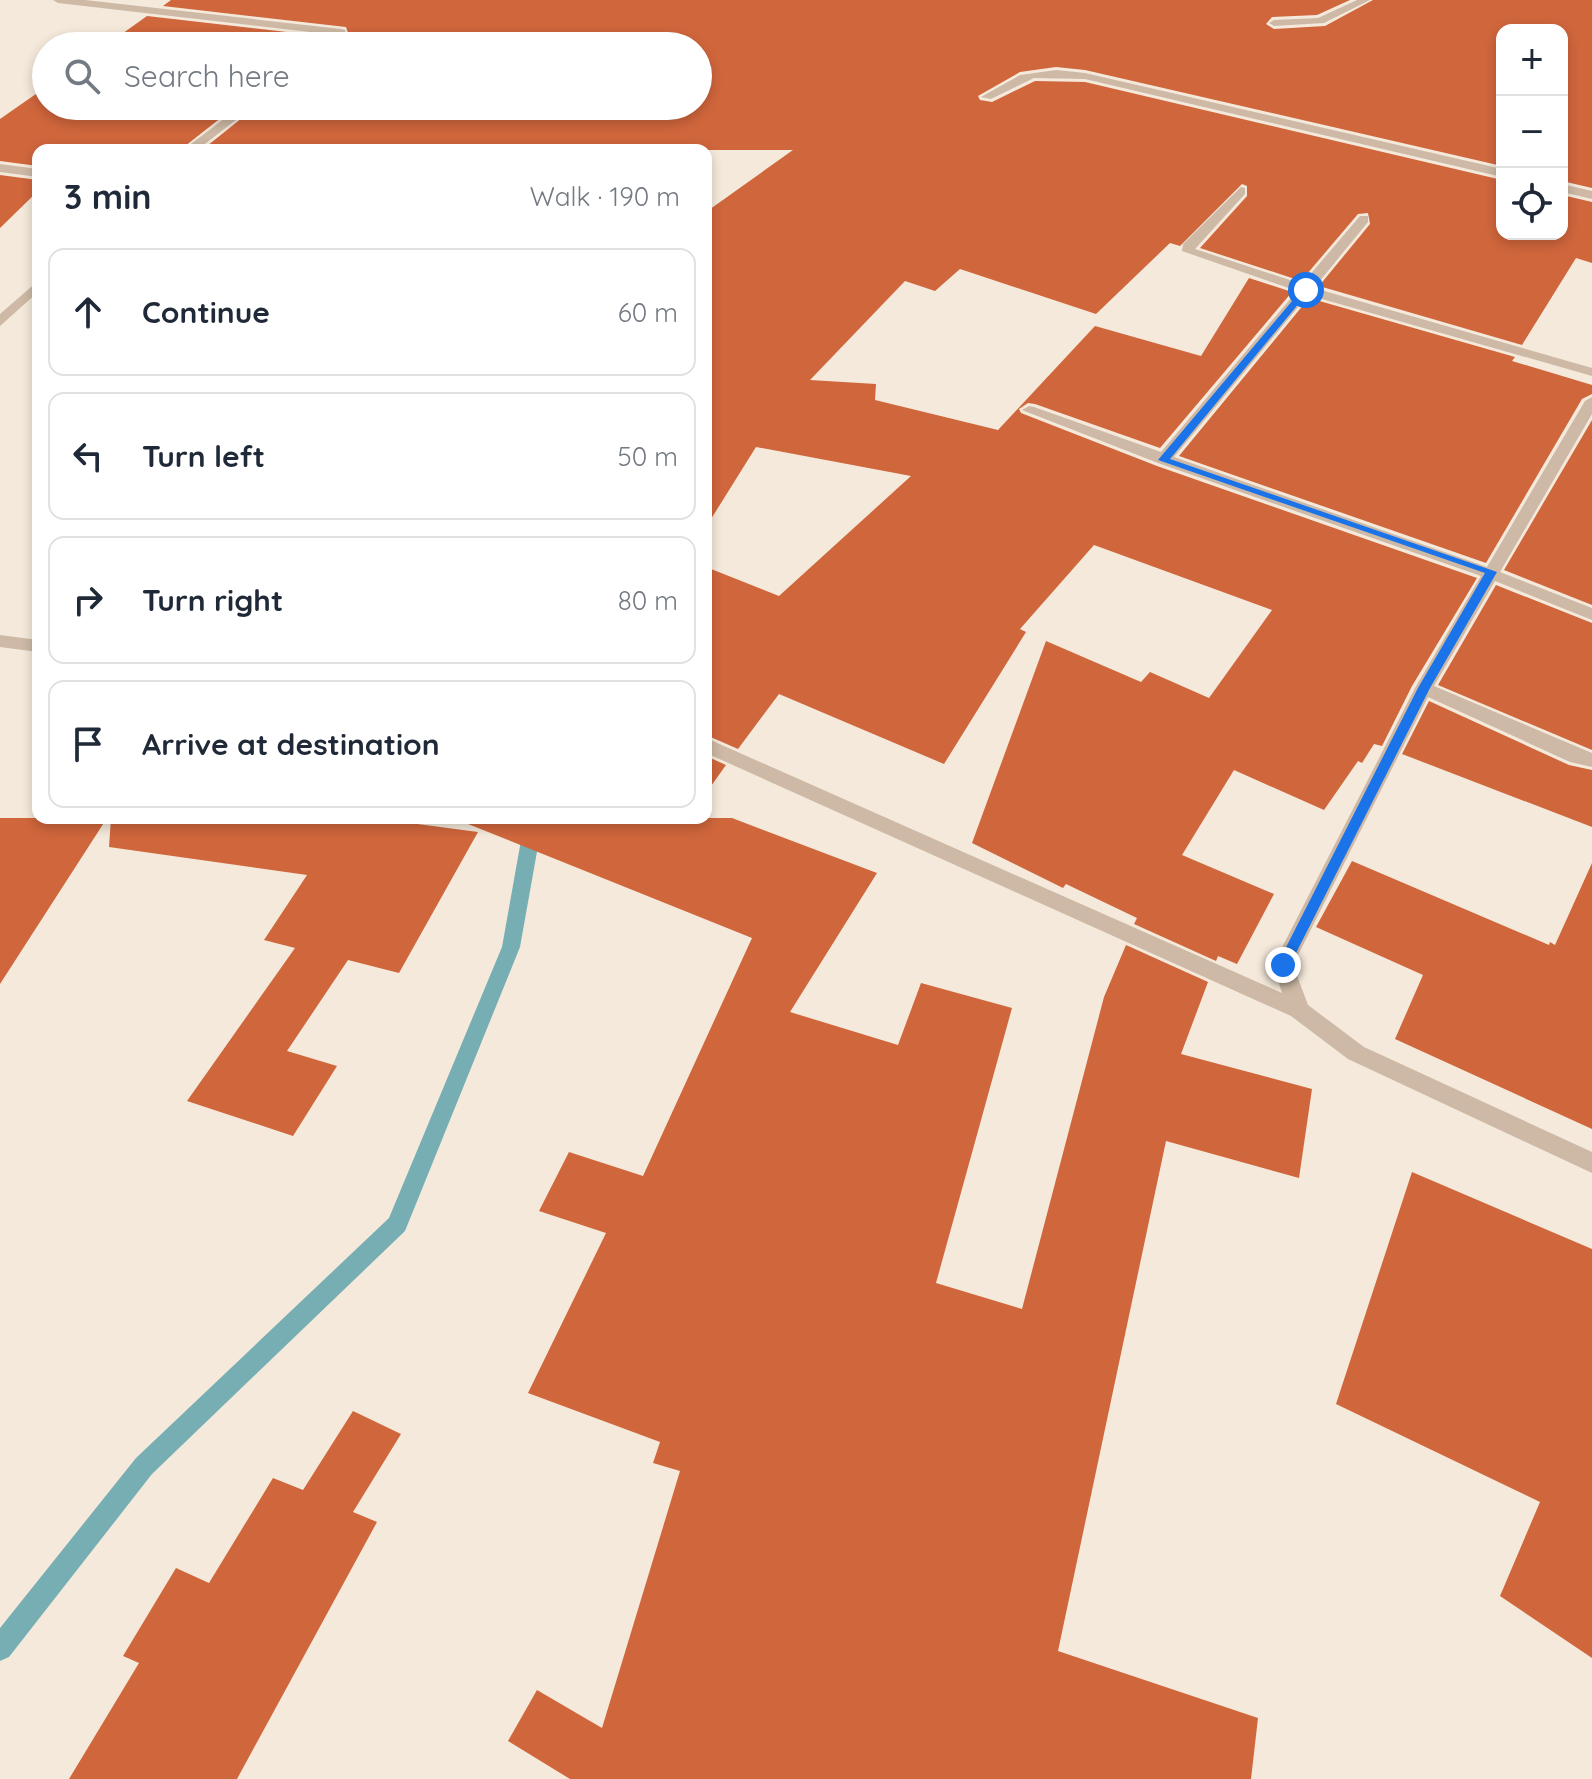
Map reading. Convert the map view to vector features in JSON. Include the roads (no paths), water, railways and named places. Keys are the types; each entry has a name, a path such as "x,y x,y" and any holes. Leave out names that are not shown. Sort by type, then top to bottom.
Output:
{"street":[{"path":"58,0 341,32"},
{"path":"1274,23 1320,21 1365,0"},
{"path":"987,97 1018,76 1045,73 1085,76 1496,172"},
{"path":"197,144 229,120"},
{"path":"0,168 32,172"},
{"path":"1568,189 1592,195"},
{"path":"1241,191 1188,247 1189,251 1306,290 1592,372"},
{"path":"1163,460 1364,219"},
{"path":"0,322 32,291"},
{"path":"1299,1010 1283,965 1424,688 1592,401"},
{"path":"1029,410 1163,460 1491,572 1592,614"},
{"path":"0,641 32,645"},
{"path":"1424,688 1577,757 1592,760"},
{"path":"712,748 1299,1010 1356,1053 1592,1163"}],"waterway":[{"path":"0,1648 144,1466 397,1224 511,947 533,824"}]}
